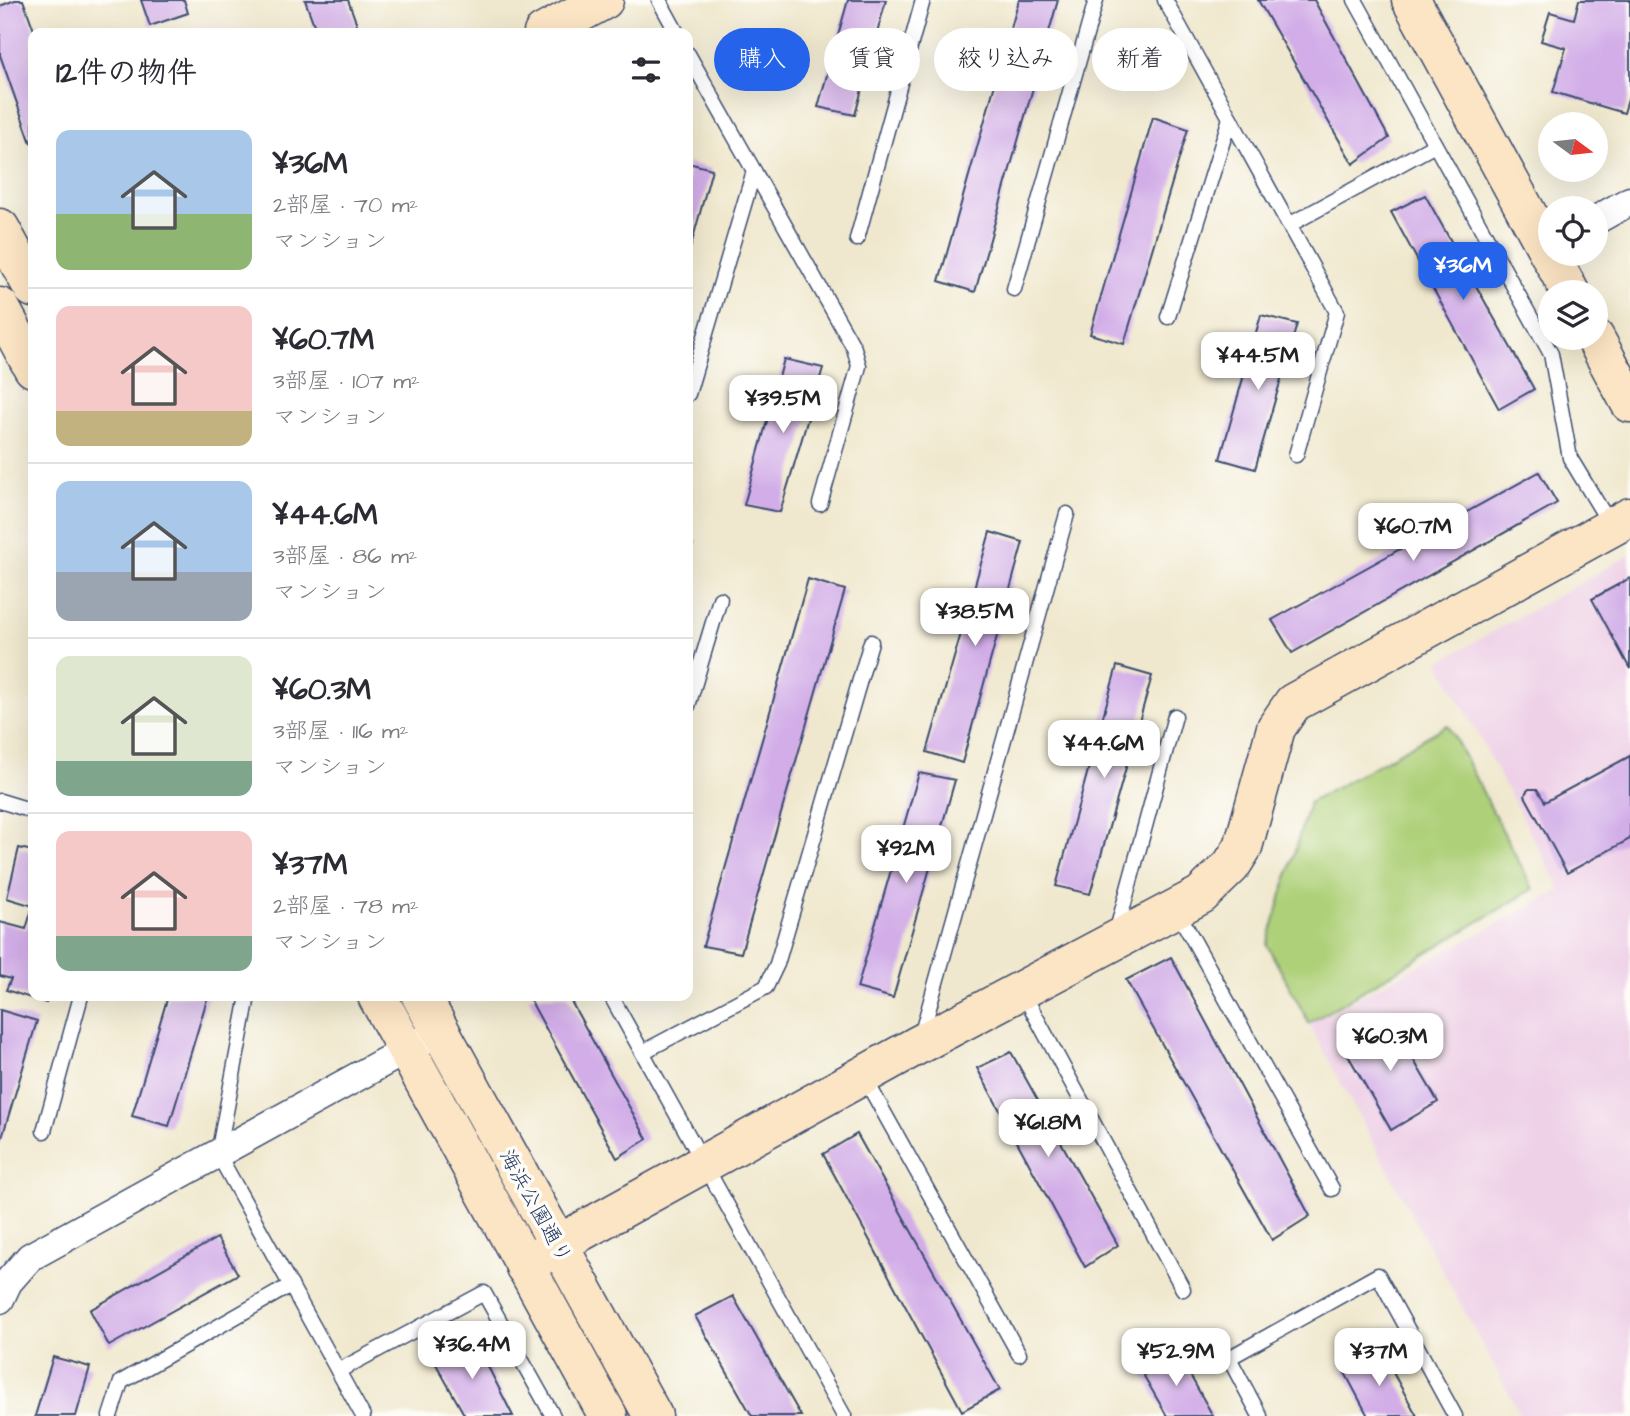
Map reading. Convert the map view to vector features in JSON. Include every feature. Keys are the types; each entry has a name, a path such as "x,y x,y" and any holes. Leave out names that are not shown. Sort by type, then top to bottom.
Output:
{"street":[{"path":"552,28 604,0"},
{"path":"1411,0 1538,228"},
{"path":"1608,213 1630,201"},
{"path":"0,228 28,279"},
{"path":"10,314 28,356"},
{"path":"1601,350 1630,403"},
{"path":"526,1267 557,1245 918,1045 1201,895 1218,880 1243,847 1276,728 1293,703 1621,522"},
{"name":"海浜公園通り","path":"380,1001 608,1416"},
{"name":"海浜公園通り","path":"424,1001 653,1416"},
{"path":"0,1299 8,1282 30,1257 440,1031"}],"lane":[{"path":"659,0 674,28"},
{"path":"857,239 923,0"},
{"path":"1014,289 1096,0"},
{"path":"1165,0 1337,312 1296,455"},
{"path":"1355,0 1550,354 1570,458 1621,522"},
{"path":"693,63 854,348 859,366 820,504"},
{"path":"1168,317 1230,118"},
{"path":"1289,225 1435,145"},
{"path":"693,377 754,172"},
{"path":"918,1045 1067,514"},
{"path":"693,689 720,599"},
{"path":"643,1052 766,987 777,964 871,642"},
{"path":"1113,941 1175,716"},
{"path":"0,801 28,809"},
{"path":"1176,908 1332,1189"},
{"path":"1021,990 1183,1289"},
{"path":"44,1131 80,1001"},
{"path":"247,1001 218,1154 363,1416"},
{"path":"614,1001 844,1416"},
{"path":"863,1076 1019,1354"},
{"path":"1260,1416 1229,1358 1378,1275 1455,1416"},
{"path":"110,1416 121,1382 290,1285"},
{"path":"338,1371 484,1293 553,1416"}],"shaded area":[{"path":"1630,555 1630,1416 1521,1416 1309,1024 1561,890 1439,662"}],"green space":[{"path":"1448,725 1533,889 1309,1023 1267,945 1309,803"}],"building":[{"path":"23,0 33,28 28,28 28,134 0,55 0,6"},
{"path":"141,0 184,0 188,13 150,26"},
{"path":"305,0 348,0 358,28 315,28"},
{"path":"848,0 886,0 878,28 840,28"},
{"path":"1019,0 1058,0 1050,28 1011,28"},
{"path":"1258,0 1314,0 1389,138 1353,164"},
{"path":"1579,0 1630,0 1630,93 1624,113 1553,92 1566,48 1541,41 1550,12 1574,19"},
{"path":"824,86 824,91 861,91 855,115 818,107"},
{"path":"993,91 1032,91 975,292 939,281"},
{"path":"1153,117 1188,129 1124,344 1090,334"},
{"path":"693,164 712,169 693,238"},
{"path":"1425,195 1534,389 1499,409 1391,212"},
{"path":"1261,315 1297,324 1255,469 1220,459"},
{"path":"784,359 823,368 780,512 744,505"},
{"path":"1539,472 1557,503 1292,653 1272,620"},
{"path":"990,532 1023,542 962,763 927,752"},
{"path":"1630,578 1630,669 1592,599"},
{"path":"808,579 845,590 741,953 703,946"},
{"path":"1117,666 1152,676 1090,894 1056,886"},
{"path":"1630,756 1630,839 1567,873 1525,796 1526,792 1529,789 1537,789 1545,802"},
{"path":"919,773 955,780 893,998 857,988"},
{"path":"19,848 28,850 28,904 7,898"},
{"path":"0,922 26,929 28,922 28,997 6,990 11,979 0,976"},
{"path":"1171,957 1310,1216 1272,1240 1126,980"},
{"path":"166,1001 206,1001 169,1126 132,1116"},
{"path":"531,1001 571,1001 647,1139 617,1158"},
{"path":"0,1010 37,1021 1,1141 0,1141"},
{"path":"1388,1016 1438,1102 1391,1130 1341,1043"},
{"path":"1011,1052 1118,1245 1085,1267 977,1068"},
{"path":"857,1134 1000,1390 962,1411 823,1154"},
{"path":"217,1238 238,1274 109,1346 90,1310"},
{"path":"733,1296 801,1416 752,1416 695,1316"},
{"path":"473,1337 513,1416 465,1416 432,1357"},
{"path":"1381,1351 1417,1416 1368,1416 1344,1371"},
{"path":"1177,1352 1213,1416 1167,1416 1141,1371"},
{"path":"53,1357 90,1367 76,1416 35,1416"}]}
